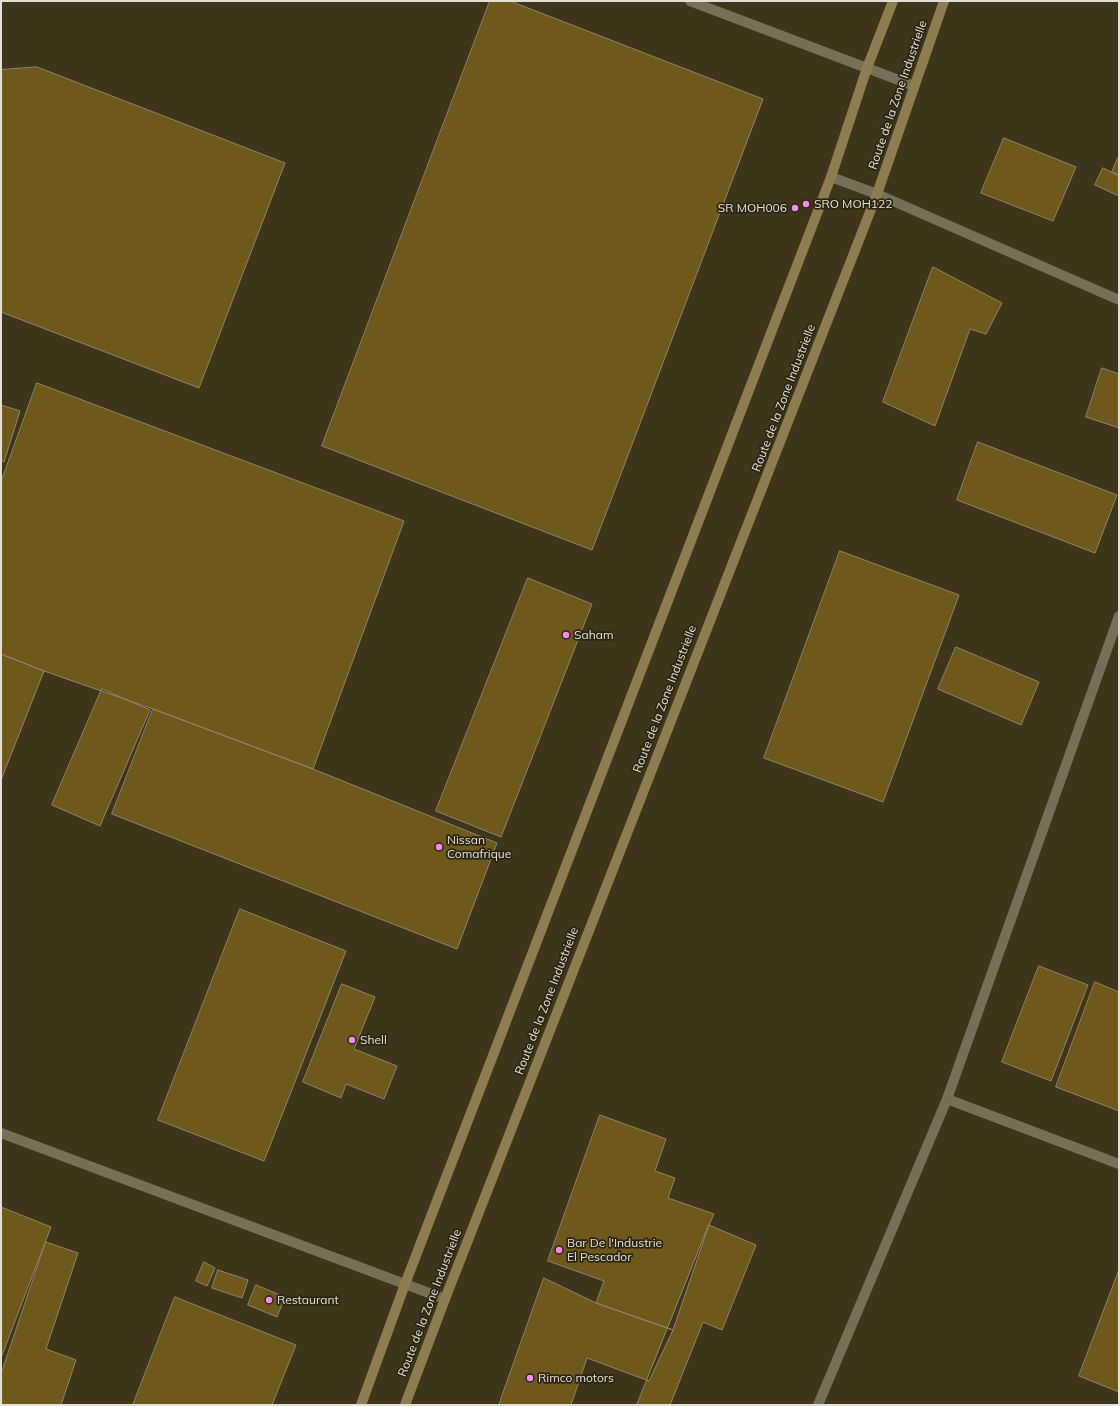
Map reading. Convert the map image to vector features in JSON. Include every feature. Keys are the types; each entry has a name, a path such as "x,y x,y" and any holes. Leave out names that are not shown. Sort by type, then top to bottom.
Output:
{"main road":[{"path":"361,1405 405,1284 831,177 867,68 893,1"},
{"name":"Route de la Zone Industrielle","path":"405,1405 445,1299 877,194 944,1"}],"street":[{"path":"690,1 914,86"},
{"path":"831,177 877,194 1119,300"},
{"path":"818,1405 947,1099 1119,616"},
{"path":"947,1099 1119,1164"},
{"path":"1,1134 445,1299"}],"shaded area":[{"path":"1,1 1119,1 1119,1405 1,1405"}],"building":[{"path":"490,1 510,1 763,99 592,550 322,446"},
{"path":"37,67 285,163 199,388 1,312 1,70"},
{"path":"1004,138 1076,167 1053,221 981,193"},
{"path":"1118,158 1119,159 1119,175 1112,172"},
{"path":"1103,168 1119,176 1119,196 1095,185"},
{"path":"933,267 1002,303 986,334 970,329 935,426 883,402"},
{"path":"1102,368 1119,374 1119,428 1086,417"},
{"path":"37,383 404,521 313,769 1,654 1,482"},
{"path":"1,405 20,411 4,462 1,461"},
{"path":"978,442 1117,495 1095,553 957,500"},
{"path":"840,551 959,595 883,802 764,758"},
{"path":"528,578 592,604 501,837 436,811"},
{"path":"956,647 1039,682 1021,725 938,689"},
{"path":"1,654 44,671 1,780"},
{"path":"102,689 150,710 100,826 52,805"},
{"path":"153,709 313,769 497,843 457,949 112,814"},
{"path":"240,909 346,951 264,1161 158,1120"},
{"path":"1039,966 1088,985 1051,1081 1002,1062"},
{"path":"1095,982 1119,992 1119,1111 1056,1087"},
{"path":"342,984 375,997 354,1049 397,1066 384,1099 346,1084 341,1098 303,1082"},
{"path":"600,1115 666,1139 655,1171 675,1178 668,1198 714,1214 673,1330 596,1303 604,1281 548,1261"},
{"path":"1,1207 51,1227 1,1358"},
{"path":"709,1225 756,1245 722,1330 703,1322 670,1405 637,1405"},
{"path":"46,1242 78,1253 46,1349 76,1360 61,1405 1,1405 1,1374"},
{"path":"204,1262 215,1268 207,1286 196,1281"},
{"path":"218,1270 248,1280 242,1298 212,1288"},
{"path":"1119,1270 1119,1392 1079,1376"},
{"path":"544,1278 596,1303 673,1330 649,1381 587,1358 571,1405 499,1405"},
{"path":"256,1285 285,1297 277,1317 248,1305"},
{"path":"175,1297 296,1345 272,1405 133,1405"}],"place":[{"name":"SRO MOH122","path":"806,204"},
{"name":"SR MOH006","path":"795,208"},
{"name":"Saham","path":"566,635"},
{"name":"Nissan Comafrique","path":"439,847"},
{"name":"Shell","path":"352,1040"},
{"name":"Bar De l'Industrie El Pescador","path":"559,1250"},
{"name":"Restaurant","path":"269,1300"},
{"name":"Rimco motors","path":"530,1378"}]}
